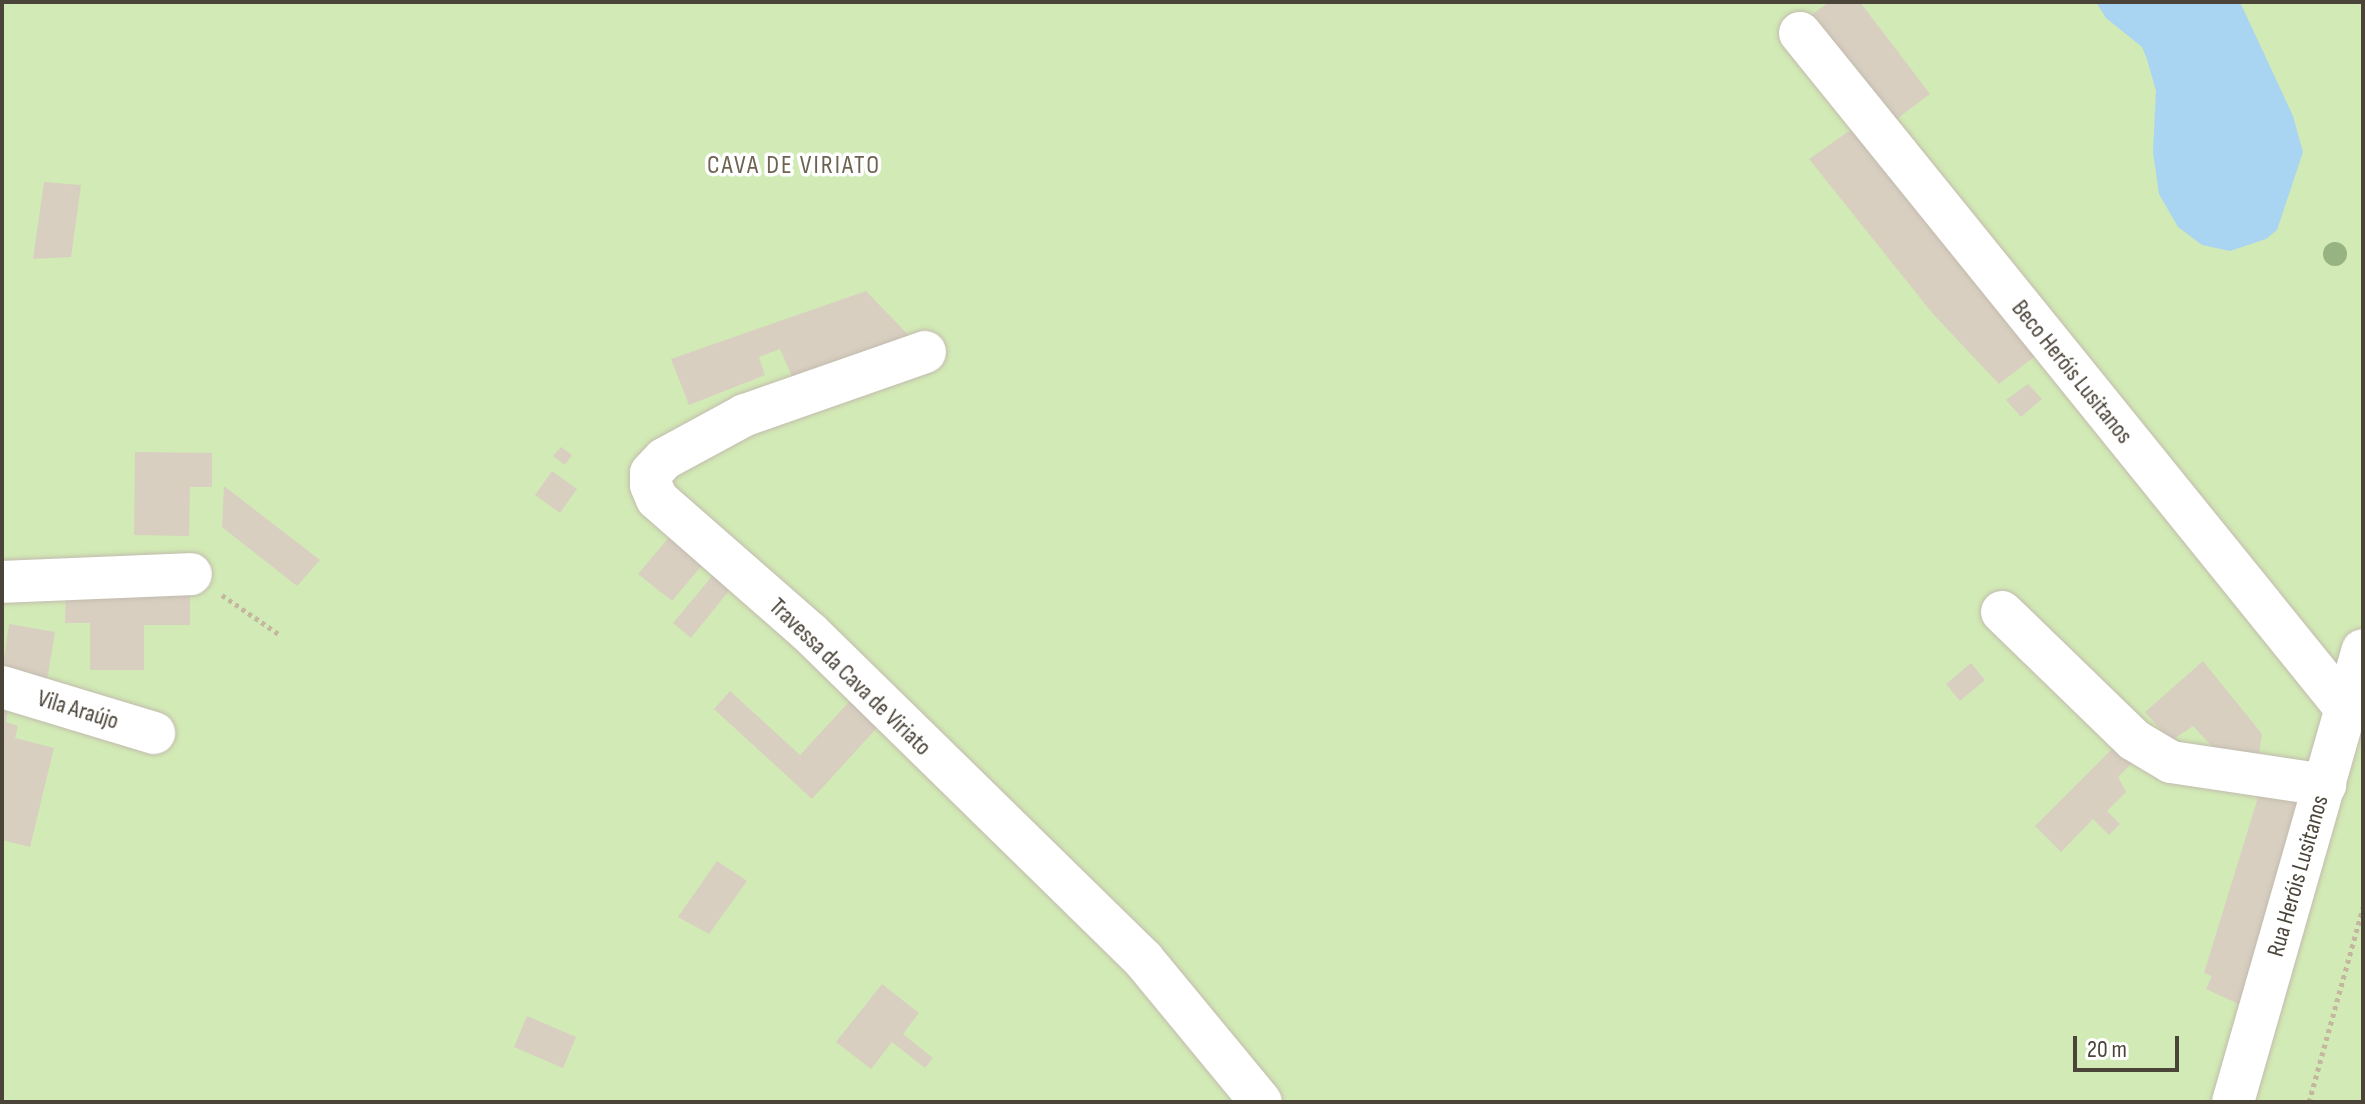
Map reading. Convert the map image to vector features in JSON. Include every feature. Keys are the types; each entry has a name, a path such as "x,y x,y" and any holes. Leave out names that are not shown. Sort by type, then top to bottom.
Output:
{"street":[{"name":"Beco Heróis Lusitanos","path":"1800,33 2347,710"},
{"name":"Travessa da Cava de Viriato","path":"925,352 745,415 664,459 651,473 651,485 657,499 810,633 1143,959 1261,1102"},
{"path":"2,582 191,574"},
{"path":"2002,612 2134,740 2171,762 2325,785"},
{"name":"Rua Heróis Lusitanos","path":"2233,1102 2363,650"},
{"name":"Vila Araújo","path":"2,687 154,733"}],"path":[{"path":"191,574 280,635"},
{"path":"2309,1102 2363,907"}],"green space":[{"path":"2,2 2363,2 2363,1102 2,1102"}],"water":[{"path":"2096,2 2240,2 2293,116 2303,152 2277,230 2266,239 2230,251 2202,245 2178,227 2159,194 2153,152 2156,91 2147,59 2142,47 2106,18"}],"building":[{"path":"1829,2 1860,2 1930,94 1882,130 1801,23"},
{"path":"1855,127 2043,350 1999,384 1933,314 1809,159"},
{"path":"44,182 81,185 71,257 33,259"},
{"path":"866,291 918,345 795,383 780,349 759,357 765,375 689,405 671,359"},
{"path":"2028,384 2042,399 2021,417 2006,400"},
{"path":"561,447 572,455 565,465 553,456"},
{"path":"135,452 212,453 212,487 190,487 189,536 134,535"},
{"path":"552,471 577,489 560,513 535,495"},
{"path":"224,486 320,560 297,586 222,527"},
{"path":"676,529 710,556 672,601 638,574"},
{"path":"718,569 736,582 691,638 673,623"},
{"path":"66,586 190,587 190,625 144,625 144,670 90,670 90,623 65,623"},
{"path":"9,624 55,632 47,680 2,672"},
{"path":"2203,661 2262,734 2257,766 2224,759 2193,726 2171,741 2145,712"},
{"path":"1971,663 1985,680 1960,701 1946,684"},
{"path":"730,691 800,755 857,693 885,719 812,799 714,709"},
{"path":"2,710 8,712 6,722 18,726 15,738 54,748 30,847 2,840"},
{"path":"2116,745 2133,762 2118,777 2126,792 2107,811 2120,824 2109,835 2093,819 2061,852 2035,826"},
{"path":"2263,781 2310,809 2245,1007 2206,989 2212,976 2204,973"},
{"path":"717,861 747,881 709,934 678,917"},
{"path":"882,984 919,1013 903,1034 933,1058 925,1068 892,1042 871,1069 836,1042"},
{"path":"527,1016 576,1037 563,1068 514,1047"}],"district":[{"name":"CAVA DE VIRIATO","path":"794,166"}]}
